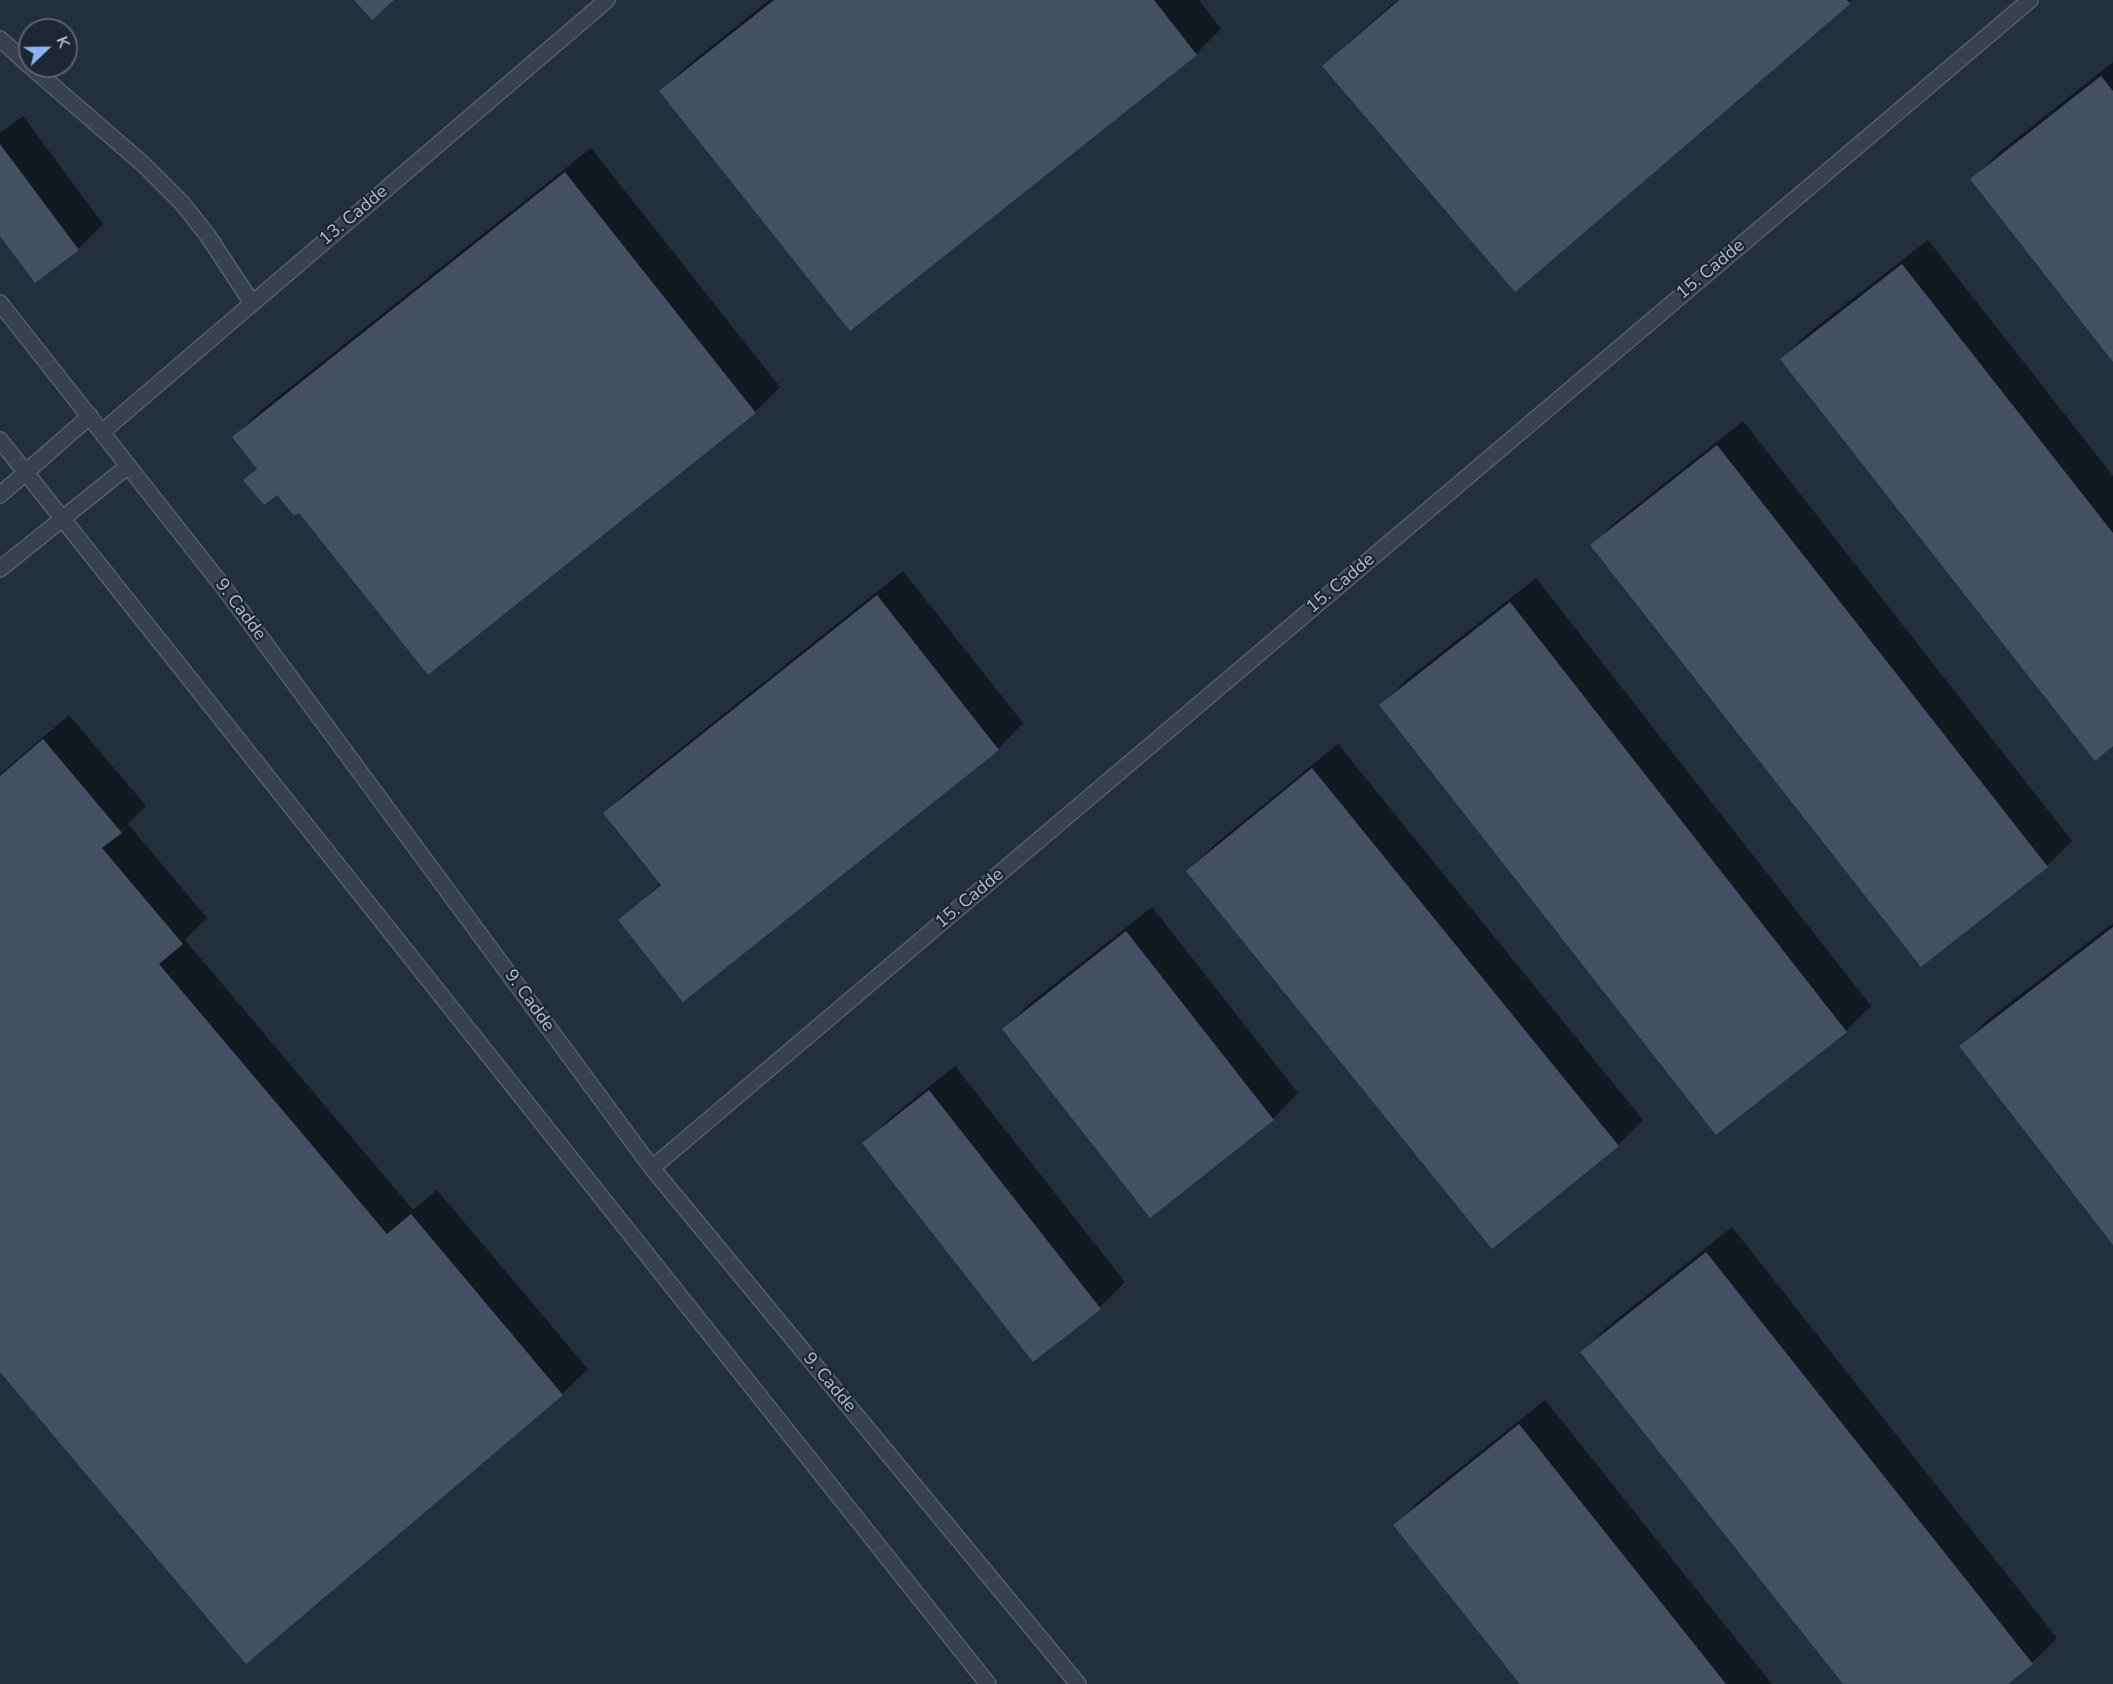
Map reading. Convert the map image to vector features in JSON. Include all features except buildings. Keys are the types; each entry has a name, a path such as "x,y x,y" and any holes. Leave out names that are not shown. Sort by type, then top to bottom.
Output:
{"lane":[{"name":"13. Cadde","path":"102,432 607,0"},
{"name":"15. Cadde","path":"652,1168 2030,0"},
{"path":"0,39 18,55"},
{"path":"44,78 143,164 182,203 208,236 252,303"},
{"name":"9. Cadde","path":"0,303 225,589 652,1168 1078,1684"},
{"path":"0,495 90,416"},
{"path":"0,440 988,1684"},
{"path":"0,569 128,466"}]}
